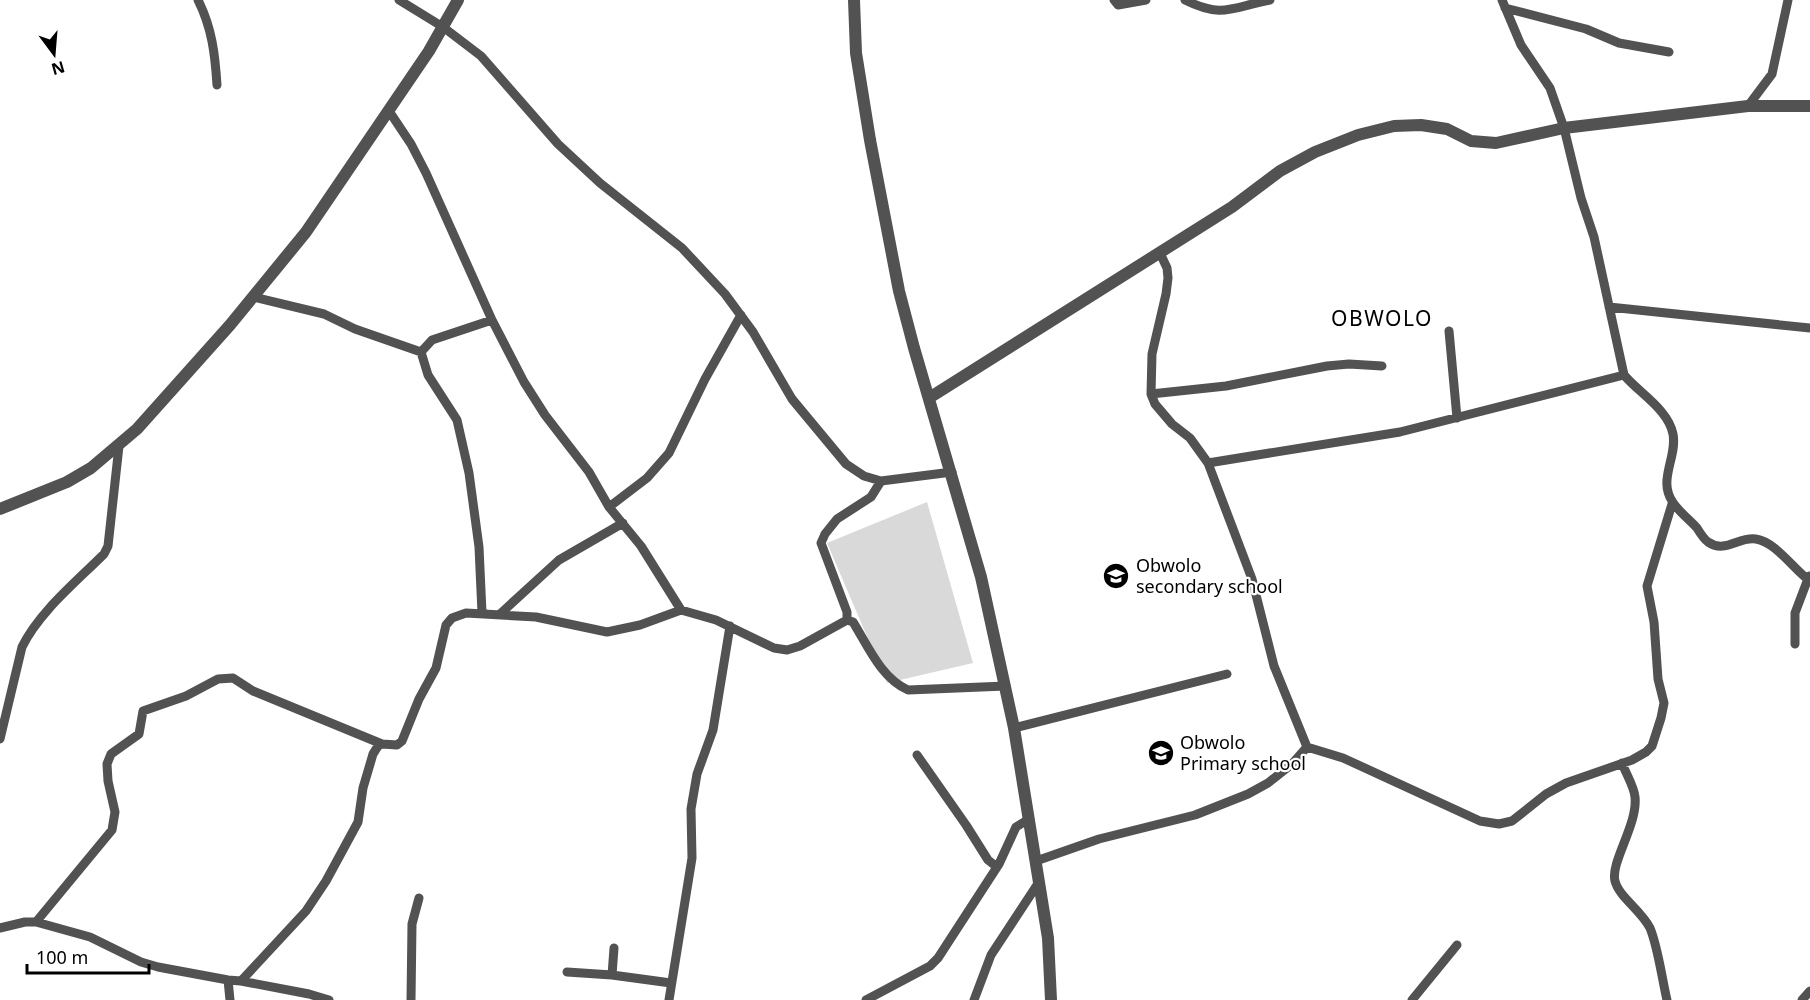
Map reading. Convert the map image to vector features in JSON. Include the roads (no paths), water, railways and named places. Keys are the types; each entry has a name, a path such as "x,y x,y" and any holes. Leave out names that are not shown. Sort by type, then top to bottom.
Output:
{"street":[{"path":"198,0 207,18 214,42 217,85"},
{"path":"399,0 444,27 481,56 569,155 600,183 682,248 741,315 792,399 846,464 864,476 881,481 952,472"},
{"path":"0,509 67,482 91,468 137,429 253,297 306,232 429,51 458,0"},
{"path":"854,0 856,53 899,291 981,577 1006,686 1048,938 1051,1000"},
{"path":"1114,0 1124,5 1146,0"},
{"path":"1185,0 1204,9 1215,11 1270,0"},
{"path":"1748,106 1772,74 1788,0"},
{"path":"1504,4 1586,29 1618,44 1669,52"},
{"path":"1504,4 1521,45 1550,88 1564,128 1581,198 1594,237 1624,375 1660,410 1667,419 1673,434 1667,479 1667,492 1672,504 1707,542 1720,548 1747,539 1758,539 1768,543 1809,578 1795,613 1795,644"},
{"path":"929,398 1232,207 1280,171 1315,152 1358,135 1394,126 1421,125 1447,129 1471,141 1496,143 1564,128 1748,106 1810,106"},
{"path":"389,111 411,144 426,173 492,320 524,382 544,415 589,472 609,507 640,546 681,610"},
{"path":"1160,253 1167,268 1168,278 1152,354 1151,394 1155,404 1172,424 1190,438 1208,463 1252,579 1274,666 1307,747"},
{"path":"253,297 324,314 355,329 421,352"},
{"path":"1609,308 1810,328"},
{"path":"609,507 647,478 669,453 705,379 741,315"},
{"path":"421,352 432,340 492,320"},
{"path":"1449,331 1457,418"},
{"path":"421,352 428,375 457,420 469,473 479,547 482,613"},
{"path":"1151,394 1226,386 1327,366 1349,364 1382,366"},
{"path":"1208,463 1400,432 1624,375"},
{"path":"0,739 22,647 29,634 40,619 104,554 108,546 119,446"},
{"path":"847,620 847,612 821,543 837,519 871,498 881,481"},
{"path":"1307,747 1342,758 1480,821 1499,824 1512,820 1546,794 1566,783 1646,753 1652,746 1664,703 1658,679 1654,622 1647,585 1672,504"},
{"path":"500,614 559,560 623,523"},
{"path":"36,922 112,830 115,812 108,781 107,764 111,754 139,734 142,711 186,696 218,679 233,678 253,691 382,744 397,745 402,741 419,699 436,668 446,625 452,618 466,613 536,617 607,632 640,625 681,610 716,620 774,648 787,650 800,646 847,620 853,622 888,678 908,690 1006,686"},
{"path":"669,1000 692,858 691,809 696,774 713,730 730,626"},
{"path":"1014,728 1227,674"},
{"path":"241,981 306,911 326,881 358,822 363,788 371,761 378,746 382,744"},
{"path":"1036,861 1100,839 1195,815 1248,794 1268,783 1292,764 1307,747"},
{"path":"916,755 988,860 997,867"},
{"path":"1622,763 1635,795 1635,809 1628,837 1616,865 1614,879 1619,891 1640,911 1651,930 1667,1000"},
{"path":"866,1000 930,966 938,958 997,867 1016,827 1029,819"},
{"path":"974,1000 991,955 1039,882"},
{"path":"411,1000 412,924 419,898"},
{"path":"0,928 25,922 36,922 90,937 141,962 158,967 309,994 329,1000"},
{"path":"1412,1000 1457,945"},
{"path":"612,975 614,948"},
{"path":"567,972 612,975 672,984"},
{"path":"228,980 230,1000"},
{"path":"1802,1000 1810,991"}],"place":[{"name":"Obwolo secondary school","path":"1116,576"},
{"name":"Obwolo Primary school","path":"1161,753"}],"district":[{"name":"OBWOLO","path":"1382,319"}]}
